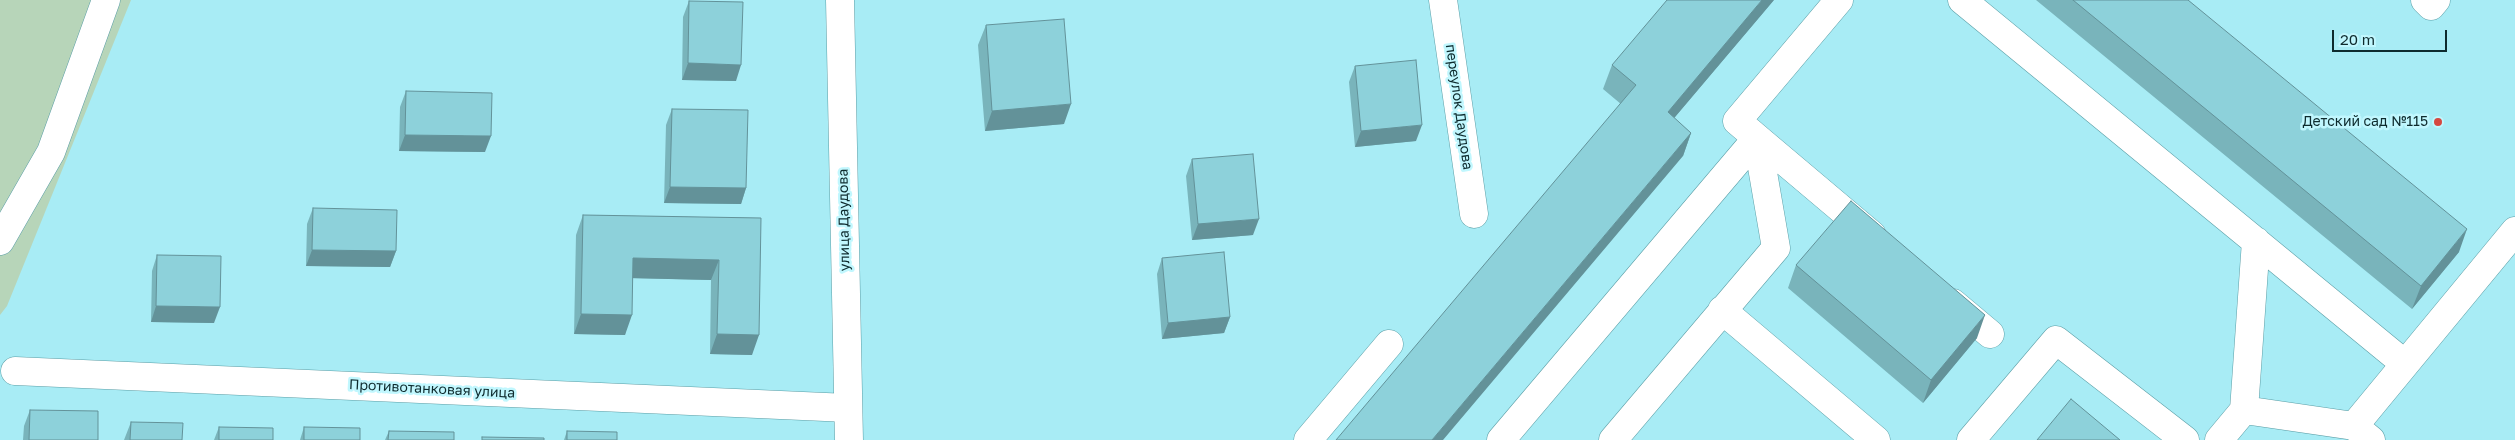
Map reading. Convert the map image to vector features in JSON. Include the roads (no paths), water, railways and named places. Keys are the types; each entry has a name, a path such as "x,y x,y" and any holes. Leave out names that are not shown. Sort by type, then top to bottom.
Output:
{"street":[{"path":"0,241 51,152 106,0"},
{"name":"улица Даудова","path":"840,0 849,440"},
{"name":"переулок Даудова","path":"1443,0 1474,214"},
{"path":"1839,0 1737,121 1892,252"},
{"path":"1962,0 2405,364"},
{"path":"2425,0 2432,6 2436,0"},
{"path":"1613,440 1776,248 1757,138"},
{"path":"1502,440 1757,138"},
{"path":"2244,410 2363,433 2405,364 2515,231"},
{"path":"2219,440 2244,410 2256,241"},
{"path":"1937,290 1990,334"},
{"path":"1722,310 1876,440"},
{"path":"1971,440 2056,340 2185,440"},
{"path":"1308,440 1389,344"},
{"name":"Противотанковая улица","path":"15,371 848,408"}],"place":[{"name":"Детский сад №115","path":"2438,122"}]}
